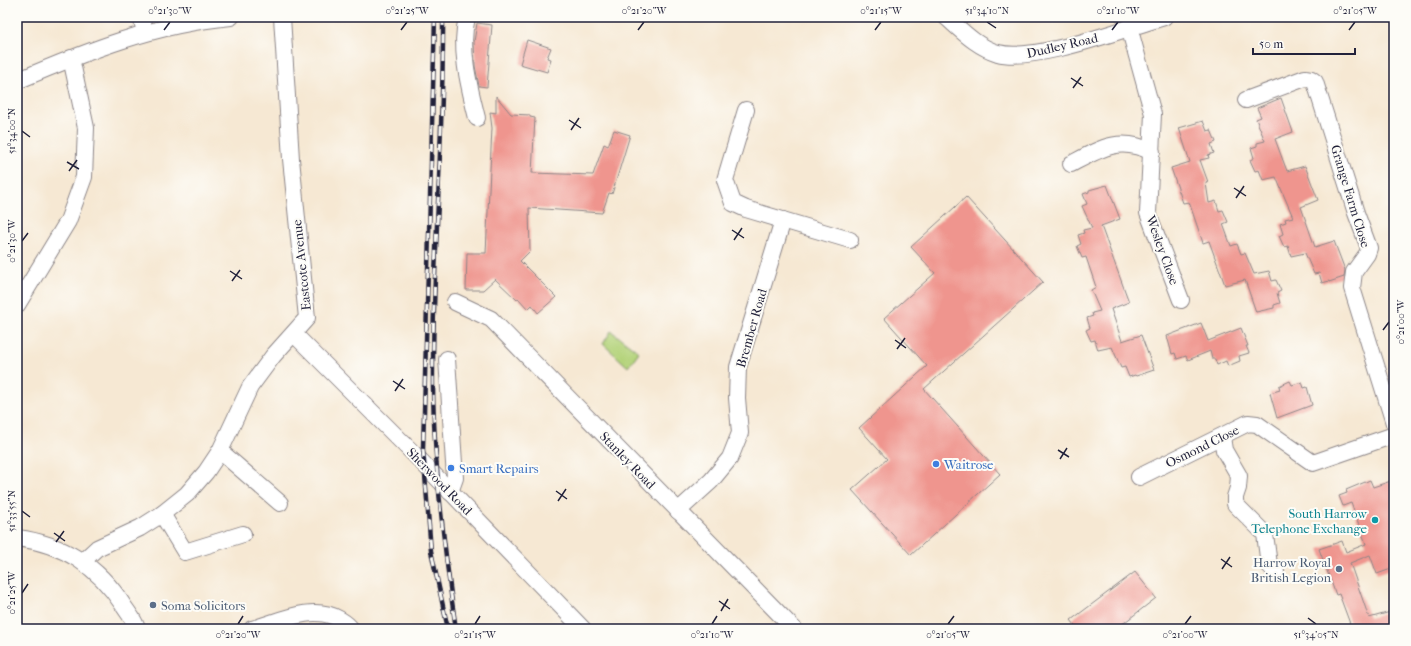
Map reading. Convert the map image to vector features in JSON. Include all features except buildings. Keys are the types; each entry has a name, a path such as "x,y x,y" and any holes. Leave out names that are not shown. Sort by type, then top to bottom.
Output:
{"street":[{"path":"17,81 71,58 143,24 231,17"},
{"name":"Eastcote Avenue","path":"83,561 97,548 140,528 162,514 187,494 206,472 220,451 250,388 273,356 307,318 291,158 282,17"},
{"path":"467,17 463,31 464,46 470,89 477,118"},
{"name":"Dudley Road","path":"946,17 982,46 999,53 1018,55 1064,46 1164,17"},
{"name":"Wesley Close","path":"1129,27 1153,114 1148,212 1180,300"},
{"path":"17,305 68,221 84,177 86,128 71,58"},
{"name":"Grange Farm Close","path":"1246,100 1305,78 1315,82 1356,214 1369,248 1367,254 1354,272 1352,288 1394,423"},
{"path":"746,110 724,180 733,203 746,209 850,240"},
{"path":"1071,164 1094,152 1125,144 1138,145 1152,152"},
{"name":"Brember Road","path":"678,511 711,481 730,458 740,433 737,398 738,367 783,220"},
{"name":"Stanley Road","path":"455,302 491,319 794,629"},
{"name":"Sherwood Road","path":"294,334 583,629"},
{"path":"447,359 455,478 450,492"},
{"name":"Osmond Close","path":"1139,477 1248,423 1256,424 1313,463 1394,435"},
{"path":"1222,437 1224,450 1239,476 1235,504 1265,534 1269,565 1276,572"},
{"path":"220,451 280,503"},
{"path":"162,514 185,552 243,534"},
{"path":"17,538 37,541 83,561 111,586 137,629"},
{"path":"252,629 310,613 330,614 349,625 351,629"}],"green space":[{"path":"611,331 639,352 628,367 603,344"}],"railway":[{"path":"435,17 423,449 431,551 448,629"},
{"path":"443,17 442,109 434,294 433,387 435,448 440,508 456,629"}],"place":[{"name":"Waitrose","path":"936,464"},
{"name":"Smart Repairs","path":"451,468"},
{"name":"South Harrow Telephone Exchange","path":"1375,520"},
{"name":"Harrow Royal British Legion","path":"1339,569"},
{"name":"Soma Solicitors","path":"153,605"}]}
